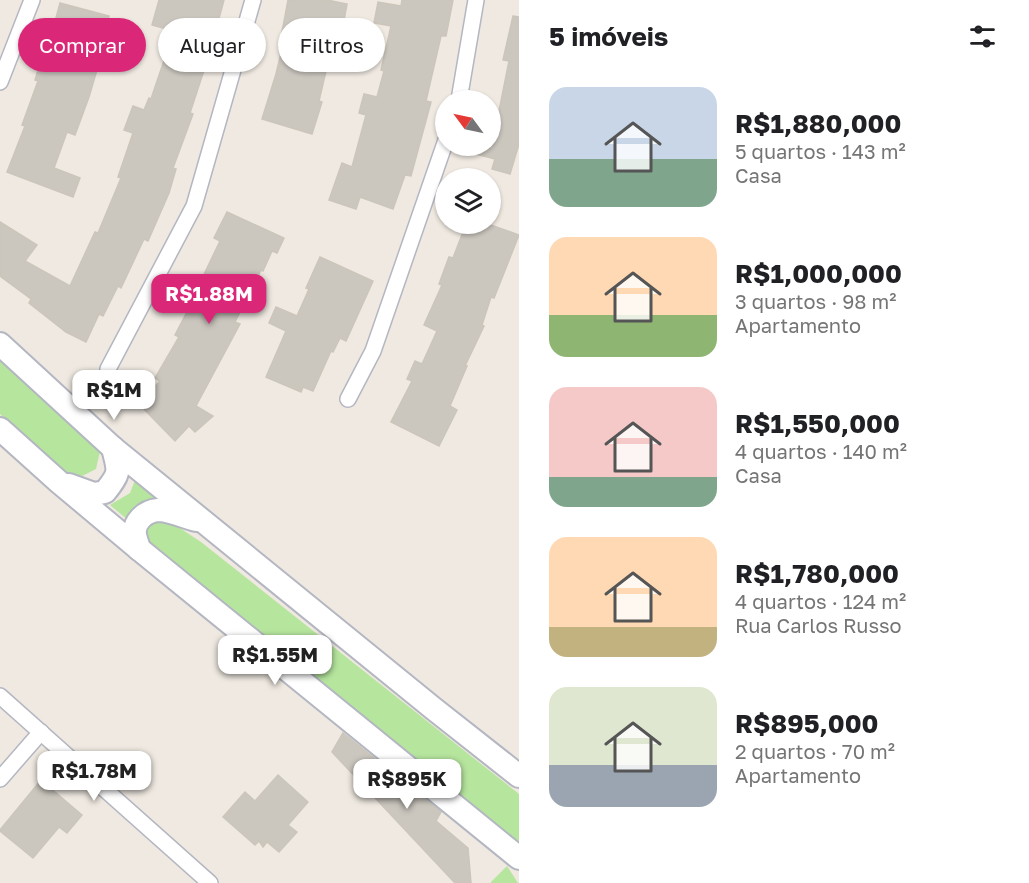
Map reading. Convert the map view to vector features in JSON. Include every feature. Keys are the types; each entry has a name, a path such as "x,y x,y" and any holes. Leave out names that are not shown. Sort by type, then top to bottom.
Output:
{"main road":[{"path":"0,344 113,448 519,776"},
{"path":"0,429 139,549 519,858"},
{"path":"59,482 94,494 105,492 118,471 113,448"},
{"path":"139,549 135,533 137,524 141,517 150,512 160,510 206,522"}],"street":[{"path":"0,82 32,0"},
{"path":"108,369 194,206 253,0"},
{"path":"461,90 476,0"},
{"path":"348,399 373,351 440,156"},
{"path":"0,696 210,883"},
{"path":"0,779 41,732"}],"green space":[{"path":"0,355 101,447 96,469 82,476 61,472 0,414"},
{"path":"135,480 157,499 137,505 128,520 110,505 130,493"},
{"path":"166,519 201,542 519,794 519,847 146,544 147,525"},
{"path":"507,866 518,883 491,883 491,882"}],"building":[{"path":"159,0 224,0 219,18 158,18 158,27 152,25"},
{"path":"288,0 327,0 347,4 344,18 285,18"},
{"path":"402,0 453,0 446,36 441,36 426,101 431,102 411,176 405,175 393,209 360,197 356,209 329,200 342,163 352,167 366,115 359,113 364,94 377,97 385,72 385,52 391,26 385,25 385,18 375,18 378,2 401,6"},
{"path":"60,3 109,16 108,18 56,18"},
{"path":"513,16 519,17 519,144 510,174 501,172 501,168 492,168 495,159 484,156 501,156 501,101 509,61 503,60"},
{"path":"278,66 278,72 326,72 319,101 322,102 312,134 262,119"},
{"path":"37,72 96,72 75,135 67,132 54,168 80,178 73,197 7,172 25,126 22,125 38,81 35,80"},
{"path":"160,72 203,72 190,113 193,114 173,168 176,169 169,193 148,241 144,239 121,288 118,286 103,316 99,314 86,342 66,332 29,303 31,299 0,276 0,222 37,245 25,261 70,286 95,232 98,233 121,178 118,177 133,133 124,130 133,106 144,110 149,98 151,99"},
{"path":"227,212 284,238 277,253 272,251 263,271 261,270 235,322 240,324 196,406 213,416 195,432 189,426 175,441 139,404 160,381 155,378 179,337 175,335 220,241 214,238"},
{"path":"501,229 519,235 494,298 491,297 482,325 484,326 465,366 467,366 450,406 457,410 439,446 391,422 412,381 407,379 415,361 422,364 437,331 424,325 442,285 439,284 449,257 453,258 462,234 501,234"},
{"path":"320,257 373,281 346,341 340,338 333,352 331,351 313,391 303,387 301,392 266,377 286,331 269,323 276,307 297,316"},
{"path":"343,733 441,812 436,821 468,848 471,883 455,883 332,752"},
{"path":"278,775 308,802 288,825 297,832 279,852 267,842 263,847 259,841 255,845 223,817 245,792 255,801"},
{"path":"41,780 82,815 67,833 59,827 33,858 0,830"}]}
